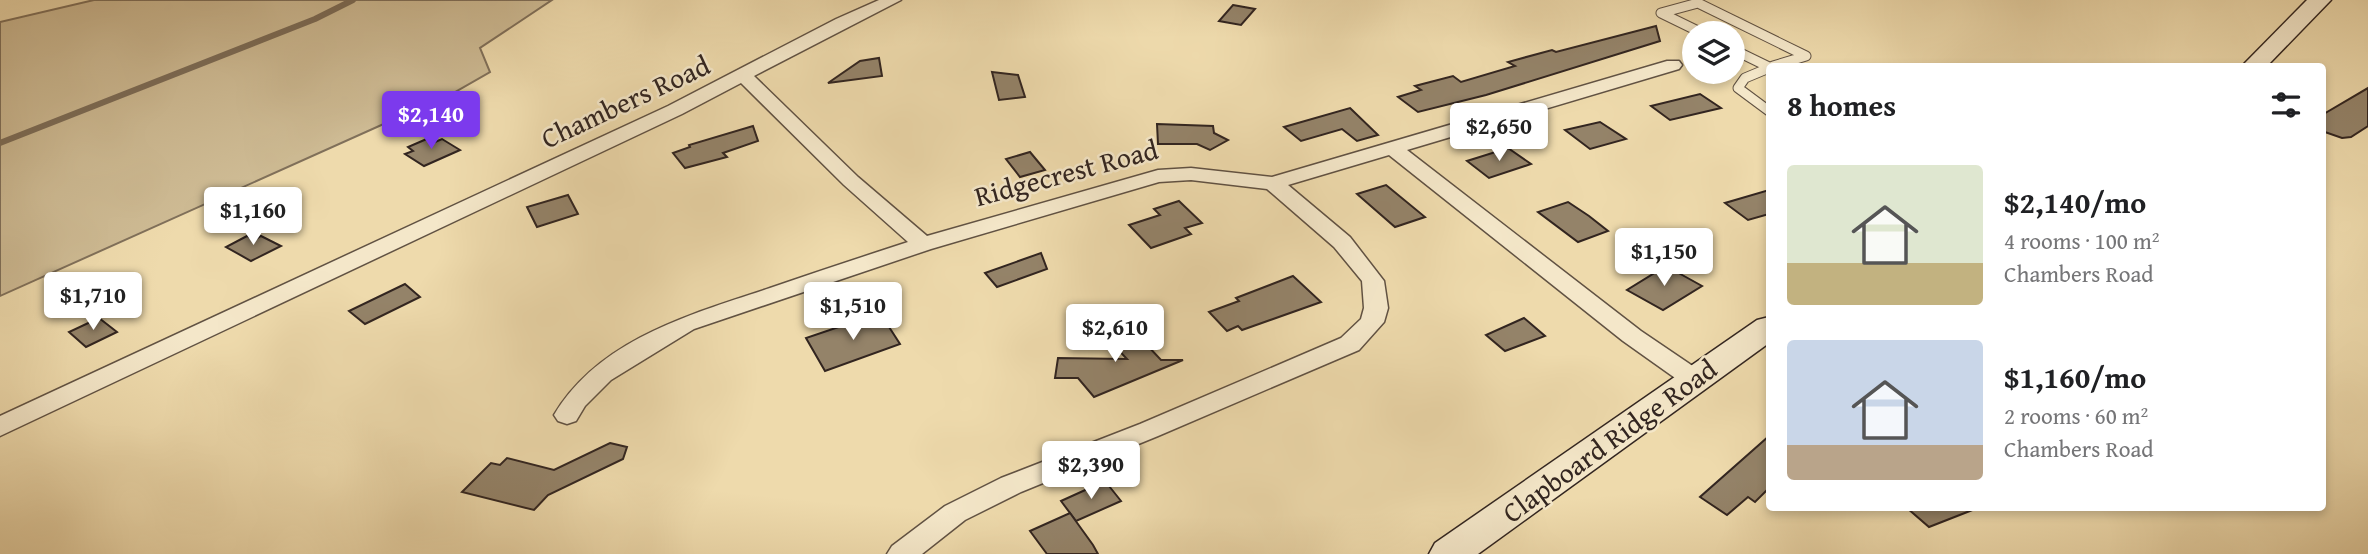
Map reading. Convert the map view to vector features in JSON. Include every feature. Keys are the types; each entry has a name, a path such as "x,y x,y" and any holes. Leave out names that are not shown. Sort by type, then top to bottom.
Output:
{"main road":[{"path":"2257,63 2320,0"},
{"name":"Clapboard Ridge Road","path":"1449,554 1766,329"}],"street":[{"name":"Chambers Road","path":"0,427 744,76 842,23 893,0"},
{"path":"1273,183 1673,65"},
{"path":"744,76 851,181 923,244"},
{"path":"1394,149 1633,336 1694,379"},
{"name":"Ridgecrest Road","path":"567,415 574,399 592,383 649,344 686,324 923,244 1157,176 1191,174 1273,183"},
{"path":"902,554 955,513 1011,485 1162,425 1350,344 1372,322 1377,308 1373,281 1342,242 1273,183"}],"lane":[{"path":"1682,23 1661,13 1698,3 1735,21"},
{"path":"1745,26 1806,56 1784,63"},
{"path":"1745,55 1766,65"},
{"path":"1766,69 1745,78 1738,88 1766,109"}],"shaded area":[{"path":"94,0 552,0 480,48 490,72 455,92 0,296 0,22"}],"building":[{"path":"1233,5 1255,9 1241,25 1219,21"},
{"path":"1656,26 1660,41 1486,95 1418,112 1398,97 1421,90 1415,86 1453,76 1461,82 1515,66 1508,62"},
{"path":"879,58 882,76 828,83 860,61"},
{"path":"992,72 1018,75 1025,97 999,100"},
{"path":"2368,88 2368,126 2351,137 2342,138 2326,132 2326,113"},
{"path":"1700,94 1721,108 1670,120 1651,106"},
{"path":"1350,108 1378,135 1357,141 1342,129 1301,141 1284,127"},
{"path":"1600,122 1626,139 1590,149 1565,130"},
{"path":"1157,124 1213,126 1214,133 1228,140 1210,150 1197,144 1158,144"},
{"path":"753,126 758,141 723,153 727,157 685,168 673,153 690,147 689,145"},
{"path":"429,138 435,142 442,139 460,150 424,166 405,154 413,151 408,147"},
{"path":"1508,148 1531,164 1489,178 1467,161"},
{"path":"1030,152 1045,170 1020,177 1006,159"},
{"path":"1386,185 1425,217 1395,227 1357,194"},
{"path":"1766,191 1766,215 1748,220 1725,203"},
{"path":"568,195 578,214 537,227 527,207"},
{"path":"1179,201 1202,223 1185,228 1191,234 1151,248 1129,225 1160,215 1154,209"},
{"path":"1568,202 1608,231 1578,242 1538,212"},
{"path":"247,236 254,240 261,236 281,246 251,261 226,247"},
{"path":"1041,253 1047,269 997,287 985,273"},
{"path":"1666,266 1702,286 1663,310 1627,290"},
{"path":"1293,276 1321,302 1242,330 1238,326 1227,331 1209,312 1239,301 1236,298"},
{"path":"405,284 420,297 365,324 349,311"},
{"path":"880,313 900,344 825,371 806,338"},
{"path":"99,318 117,332 86,347 69,332"},
{"path":"1524,318 1545,336 1505,351 1486,335"},
{"path":"1138,326 1152,341 1145,343 1161,360 1183,360 1094,397 1078,378 1055,378 1058,358 1127,359 1107,338"},
{"path":"1766,439 1766,491 1755,502 1748,497 1727,515 1700,497"},
{"path":"610,443 627,447 623,459 548,495 534,510 462,492 491,463 500,465 507,458 554,470"},
{"path":"1105,481 1121,501 1076,521 1061,501"},
{"path":"1910,511 1970,511 1929,527"},
{"path":"1070,513 1098,554 1047,554 1030,531"}],"waterway":[{"path":"0,143 315,19 353,0"}]}
